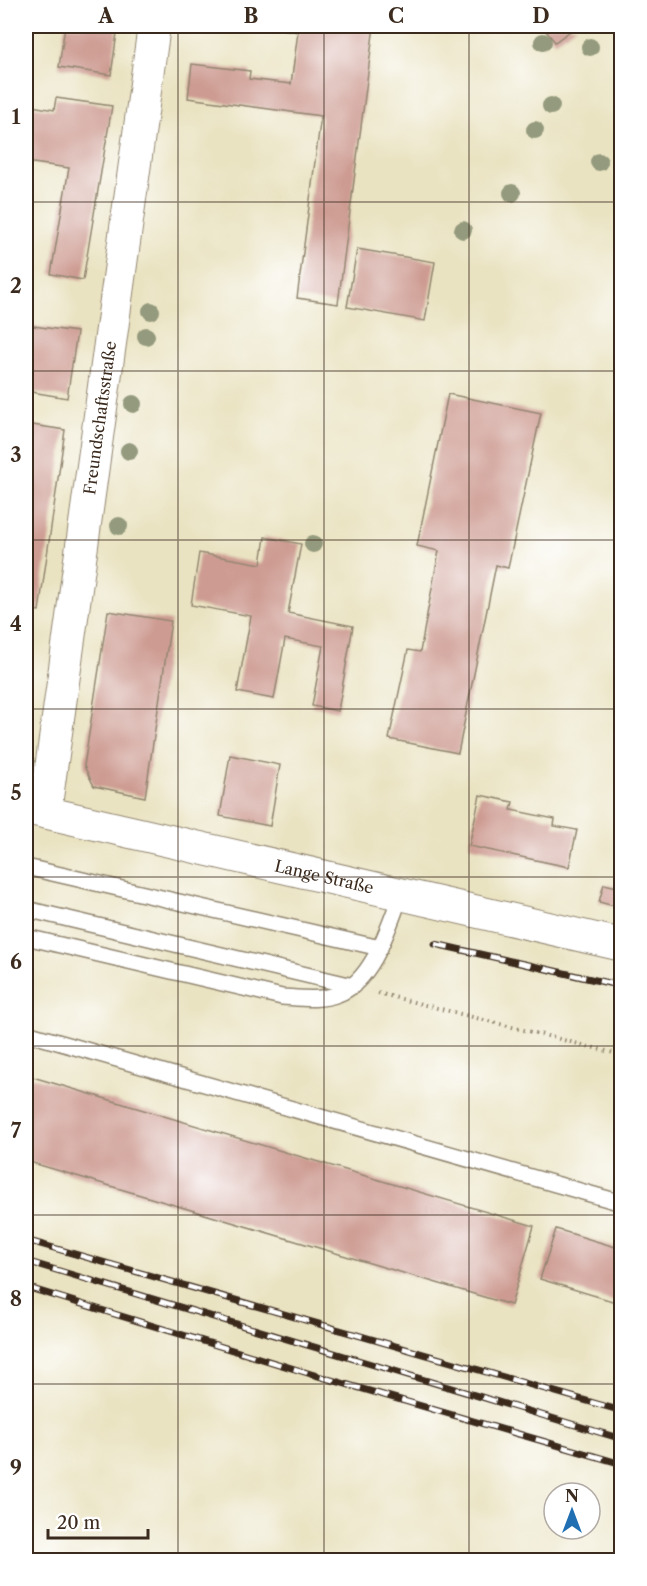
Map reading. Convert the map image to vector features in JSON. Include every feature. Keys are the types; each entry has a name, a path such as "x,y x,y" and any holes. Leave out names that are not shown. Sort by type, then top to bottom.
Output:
{"street":[{"name":"Freundschaftsstraße","path":"35,810 154,26"},
{"name":"Lange Straße","path":"35,810 621,945"}],"lane":[{"path":"26,867 380,948"},
{"path":"26,937 282,997 315,998 337,995 353,986 377,955 400,894"},
{"path":"26,909 353,986"},
{"path":"26,1033 621,1203"}],"path":[{"path":"353,986 621,1055"}],"building":[{"path":"65,26 118,26 111,75 59,67"},
{"path":"265,26 374,26 338,304 297,298 321,116 188,98 192,64 250,71 249,79 291,84 298,32"},
{"path":"542,26 577,26 555,42"},
{"path":"56,98 112,106 83,280 51,274 69,168 26,162 26,105 54,110"},
{"path":"357,249 435,262 425,321 347,307"},
{"path":"26,325 77,332 67,398 26,391"},
{"path":"448,394 541,413 508,568 496,565 458,753 389,739 408,650 420,652 439,551 417,546"},
{"path":"26,424 65,430 39,611 26,609"},
{"path":"265,537 301,544 288,613 353,626 338,711 312,706 323,646 285,639 274,699 237,692 251,616 191,605 199,553 261,564"},
{"path":"108,611 171,621 145,797 94,786 84,766"},
{"path":"230,755 280,765 270,826 220,816"},
{"path":"480,795 513,802 511,810 555,819 554,826 577,830 569,867 469,846"},
{"path":"604,884 622,888 622,908 599,902"},
{"path":"26,1075 534,1226 511,1305 26,1161"},
{"path":"556,1229 622,1249 622,1304 540,1279"}],"railway":[{"path":"435,944 622,986"},
{"path":"26,1240 622,1411"},
{"path":"26,1261 622,1439"},
{"path":"26,1287 311,1374 622,1464"}]}
